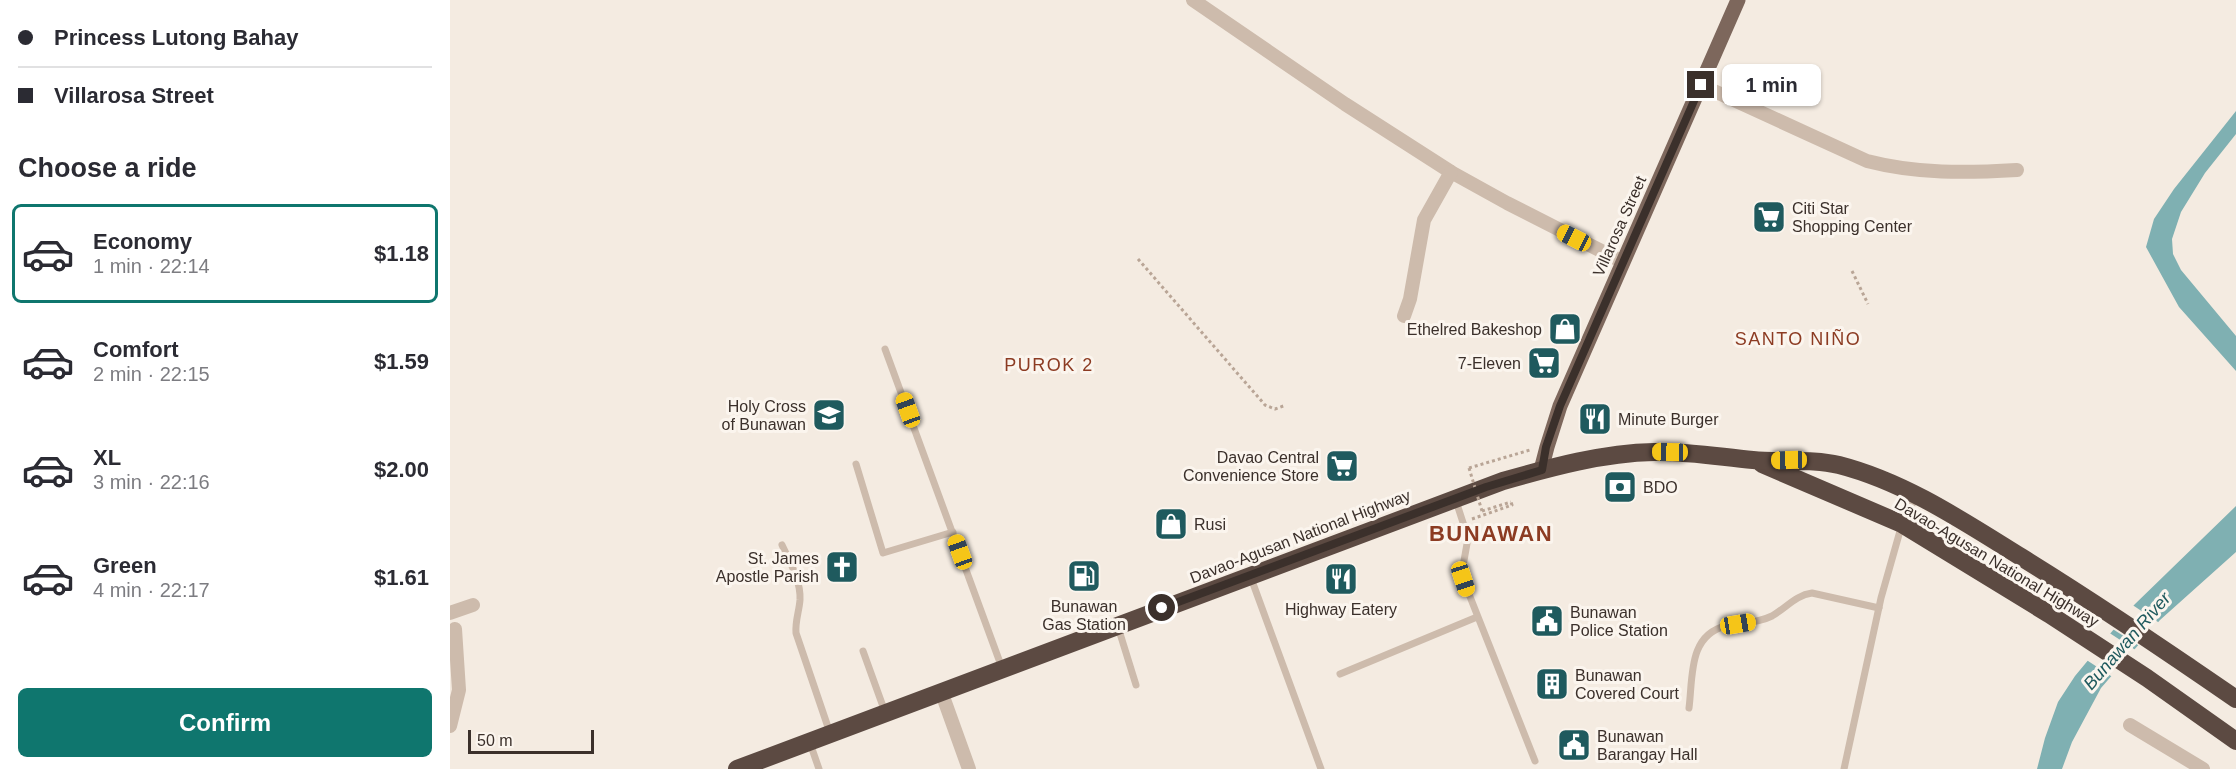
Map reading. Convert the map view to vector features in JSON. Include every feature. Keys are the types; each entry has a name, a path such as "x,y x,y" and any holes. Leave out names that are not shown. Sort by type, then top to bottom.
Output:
{"highway":[{"name":"Davao-Agusan National Highway","path":"737,769 1455,499 1542,470 1602,457 1654,452 1706,454 1755,460 1806,460 1838,465 1886,480 1917,494 2064,584 2163,648 2236,699"},
{"name":"Davao-Agusan National Highway","path":"1755,460 1902,524 2049,614 2147,678 2236,741"}],"main road":[{"name":"Villarosa Street","path":"1542,470 1546,447 1560,406 1738,0"}],"street":[{"path":"1193,0 1279,60 1450,172 1623,262"},
{"path":"1701,85 1867,161 1922,172 2017,170"},
{"path":"1404,316 1410,299 1424,220 1450,172"},
{"path":"450,613 473,605"},
{"path":"450,726 459,690 455,629"},
{"path":"940,691 969,769"},
{"path":"2130,725 2203,769"}],"lane":[{"path":"885,349 1002,668"},
{"path":"856,464 883,553 953,532"},
{"path":"1844,769 1879,608 1902,524 1917,494"},
{"path":"1455,499 1468,538 1463,579 1535,760"},
{"path":"783,545 800,592 795,623 796,633 830,733"},
{"path":"1250,576 1321,769"},
{"path":"1689,708 1698,645 1714,631 1771,616 1804,594 1812,593 1879,608"},
{"path":"1340,674 1477,617"},
{"path":"1118,625 1136,685"},
{"path":"863,651 885,712"},
{"path":"810,741 819,769"}],"path":[{"path":"1138,259 1264,405 1275,410 1286,405"},
{"path":"1852,271 1868,304"},
{"path":"1464,522 1512,505 1511,502 1482,511 1468,468 1546,447"}],"water":[{"path":"2236,111 2236,134 2205,173 2181,212 2172,239 2173,254 2181,270 2236,336 2236,371 2179,307 2146,247 2154,219 2174,189"},
{"name":"Bunawan River","path":"2236,506 2236,552 2160,620 2101,688 2072,742 2062,769 2037,769 2058,702 2075,676 2134,605"}],"pier":[{"path":"2131,604 2161,624 2141,647 2111,628"},
{"path":"2108,632 2137,651 2114,678 2085,659"}],"place":[{"name":"Citi Star Shopping Center","path":"1769,217"},
{"name":"Ethelred Bakeshop","path":"1565,329"},
{"name":"7-Eleven","path":"1544,363"},
{"name":"Holy Cross of Bunawan","path":"829,415"},
{"name":"Minute Burger","path":"1595,419"},
{"name":"Davao Central Convenience Store","path":"1342,466"},
{"name":"BDO","path":"1620,487"},
{"name":"Rusi","path":"1171,524"},
{"name":"St. James Apostle Parish","path":"842,567"},
{"name":"Bunawan Gas Station","path":"1084,576"},
{"name":"Highway Eatery","path":"1341,579"},
{"name":"Bunawan Police Station","path":"1547,621"},
{"name":"Bunawan Covered Court","path":"1552,684"},
{"name":"Bunawan Barangay Hall","path":"1574,745"}],"district":[{"name":"SANTO NIÑO","path":"1798,339"},
{"name":"PUROK 2","path":"1049,365"},
{"name":"BUNAWAN","path":"1491,533"}],"route":[{"path":"1162,608 1486,487 1542,470 1546,447 1560,406 1701,85"}]}
